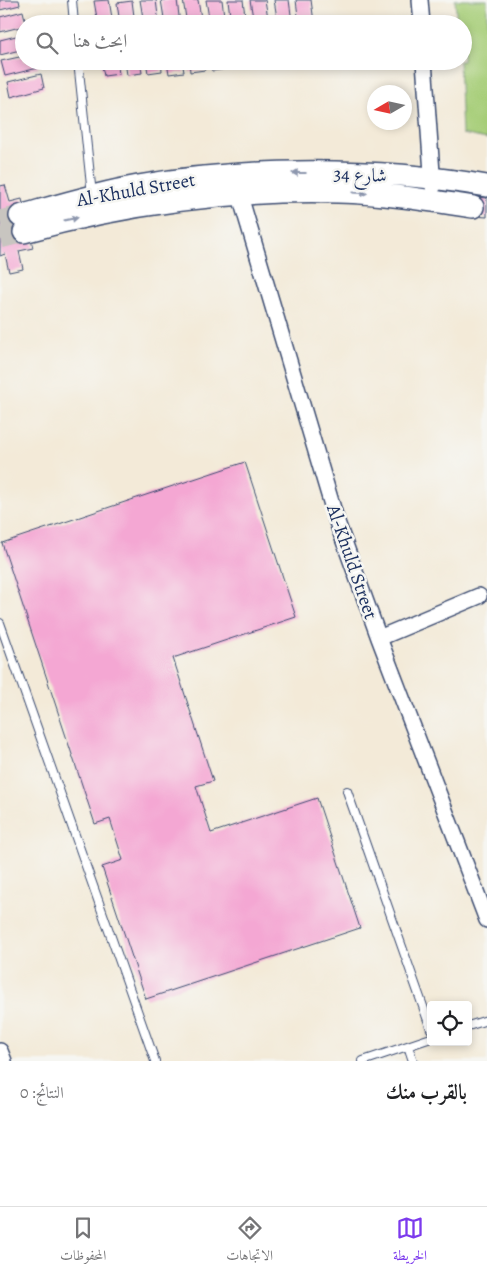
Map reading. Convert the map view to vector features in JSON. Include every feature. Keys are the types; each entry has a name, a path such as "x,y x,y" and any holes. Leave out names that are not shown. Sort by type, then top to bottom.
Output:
{"main road":[{"name":"شارع 34","path":"233,176 331,173 432,178 487,186"},
{"name":"Al-Khuld Street","path":"22,224 93,205 147,185 233,176"},
{"name":"شارع 34","path":"242,196 338,192 434,201 473,207"},
{"name":"Al-Khuld Street","path":"93,205 152,205 242,196"}],"street":[{"path":"420,0 421,15"},
{"path":"425,70 434,201"},
{"name":"Al-Khuld Street","path":"233,176 242,196 337,522 379,638 487,920"},
{"path":"379,638 478,596"},
{"path":"0,1051 4,1061"}],"lane":[{"path":"72,0 73,15"},
{"path":"79,70 93,205"},
{"path":"0,623 154,1061"},
{"path":"348,790 427,1017"},
{"path":"472,1025 487,1020"},
{"path":"363,1061 427,1039"},
{"path":"408,1046 413,1061"}],"green space":[{"path":"455,0 487,0 487,139 462,134 459,70 472,70 472,15 456,15"}],"building":[{"path":"0,0 19,0 20,5 0,10"},
{"path":"109,0 112,15 96,15 94,1"},
{"path":"140,0 156,0 158,15 142,15"},
{"path":"161,0 177,0 179,15 164,15"},
{"path":"183,0 198,0 200,15 186,15"},
{"path":"206,0 222,0 224,15 208,15"},
{"path":"228,0 243,0 245,15 230,15"},
{"path":"250,0 265,0 268,15 252,15"},
{"path":"274,0 289,0 291,15 276,15"},
{"path":"296,0 311,0 313,15 298,15"},
{"path":"132,1 134,15 119,15 117,3"},
{"path":"23,11 24,15 15,15 15,28 0,32 0,17"},
{"path":"15,36 15,51 0,55 0,40"},
{"path":"15,58 15,70 30,70 5,76 1,61"},
{"path":"103,70 118,70 119,74 104,76"},
{"path":"126,70 142,70 142,73 127,75"},
{"path":"148,70 162,70 162,71 148,73"},
{"path":"168,70 184,70 184,72 169,74"},
{"path":"41,74 44,88 11,97 8,82"},
{"path":"5,185 10,202 22,199 33,248 19,251 23,269 9,272 5,254 0,256 0,186"},
{"path":"474,197 487,198 487,217 472,216"},
{"path":"245,462 296,617 173,658 213,781 196,786 211,833 317,798 360,928 146,999 102,867 123,860 110,819 95,824 2,543"}],"tunnel":[{"path":"0,221 20,216"},
{"path":"0,238 24,232"}]}
